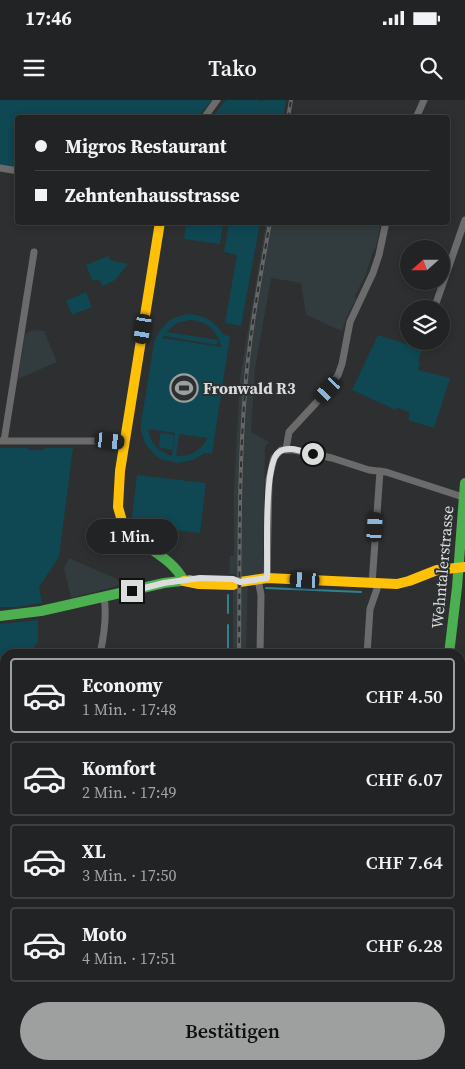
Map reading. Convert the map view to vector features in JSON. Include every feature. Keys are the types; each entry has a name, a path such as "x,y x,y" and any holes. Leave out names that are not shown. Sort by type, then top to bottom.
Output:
{"street":[{"path":"206,115 217,100"},
{"path":"417,115 424,100"},
{"path":"0,168 15,170"},
{"path":"437,300 465,220"},
{"path":"159,225 124,443 118,503 120,517 132,534 179,570 184,581"},
{"path":"286,449 289,432 328,390 338,374 342,364 347,330 373,273 385,225"},
{"path":"34,252 2,442 110,441 124,443"},
{"path":"260,649 261,595 269,479 276,454 281,450 286,449 400,476 463,497"},
{"path":"367,649 370,609 377,589 375,584 380,471"},
{"name":"Wehntalerstrasse","path":"450,649 462,567 465,483"},
{"path":"0,616 41,611 164,583 200,578 233,579 240,582 263,579 375,584 404,583 436,570 462,567"},
{"path":"101,649 104,597"}],"shaded area":[{"path":"0,100 212,100 200,115 15,115 15,169 0,166"},
{"path":"226,100 259,100 262,102 263,100 286,100 283,115 214,115"},
{"path":"186,225 223,225 220,244 184,239"},
{"path":"228,225 260,225 241,326 225,323 237,255 224,252"},
{"path":"266,225 381,225 376,247 342,331 306,315 301,283 271,278 255,369 251,432 269,442 265,447 263,575 248,575 246,649 233,649 233,587 236,574 229,574 230,556 234,556 234,489 240,378"},
{"path":"108,256 110,260 128,264 115,280 103,286 99,280 92,280 86,265"},
{"path":"86,292 92,307 72,315 66,301"},
{"name":"Fronwald R3","path":"191,314 206,318 218,327 224,335 230,336 212,454 205,453 193,460 178,463 163,460 156,456 146,445 141,432 141,423 154,343 160,331 168,322","holes":["190,320 202,322 211,328 220,341 221,347 162,338 164,336 217,345 218,340 166,332 177,323","148,429 175,433 172,456 167,455 156,446","179,434 207,438 201,447 194,452 176,456"]},
{"path":"32,330 44,331 57,362 18,379 25,334"},
{"path":"378,335 400,342 400,350 422,350 418,361 420,362 418,370 450,378 434,428 408,420 410,413 397,407 396,410 352,390"},
{"path":"160,434 174,435 173,450 159,446"},
{"path":"0,448 44,450 45,448 73,448 59,557 39,587 42,603 16,607 0,607"},
{"path":"137,475 206,483 200,533 131,525"},
{"path":"69,558 117,579 121,585 71,598 64,568"},
{"path":"38,620 38,643 35,644 34,649 0,649 0,624"}],"waterway":[{"path":"266,588 361,592"},
{"path":"228,595 228,613"},
{"path":"228,625 228,649"}],"railway":[{"path":"288,115 291,100"},
{"path":"239,649 240,490 245,392 252,328 269,225"}],"traffic: fast":[{"path":"450,649 457,587 465,483"},
{"path":"122,521 135,537 170,563 184,581"},
{"path":"0,616 41,611 164,583 190,580"}],"traffic: slow":[{"path":"122,521 118,507 120,471 160,225"},
{"path":"184,581 199,584 233,585 240,582 267,578 397,584 437,570 465,567"}],"place":[{"name":"Fronwald R3","path":"184,388"}],"route":[{"path":"132,591 164,583 200,578 233,579 240,582 267,578 269,479 274,458 278,452 284,449 313,454"}]}
